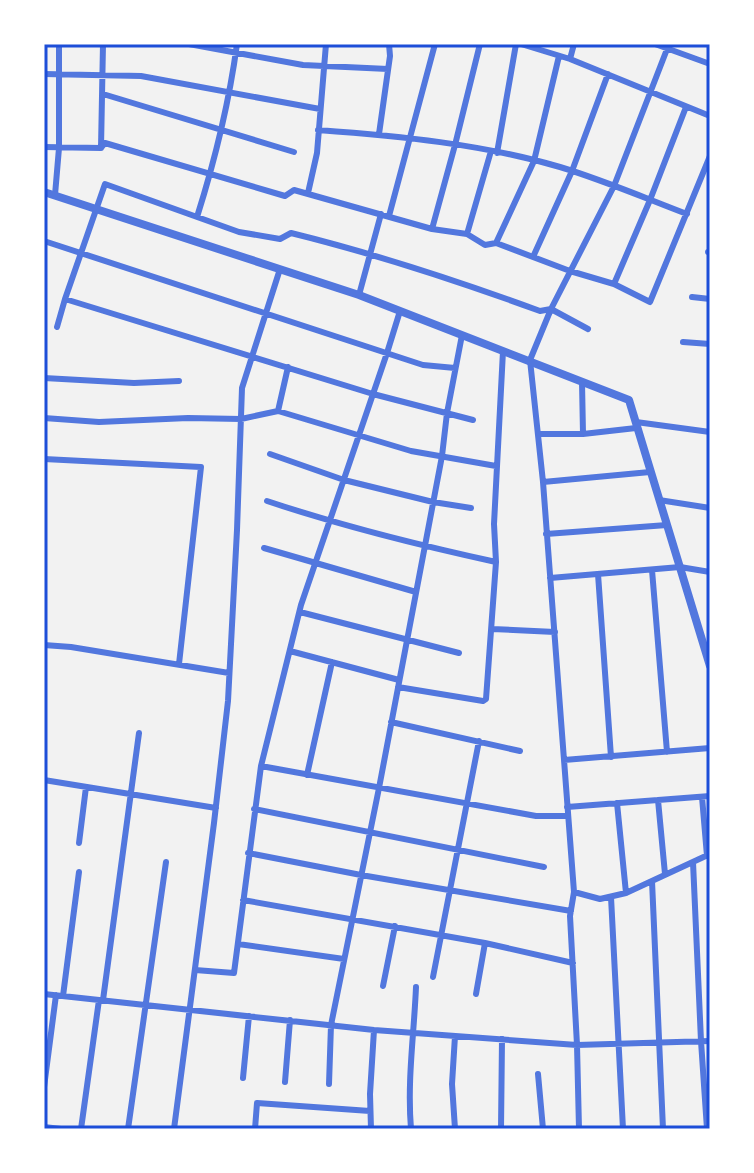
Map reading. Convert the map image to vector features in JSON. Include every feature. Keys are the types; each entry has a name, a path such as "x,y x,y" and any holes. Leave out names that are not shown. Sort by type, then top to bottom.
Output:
{"street":[{"path":"55,195 59,148 59,44"},
{"path":"101,148 103,44"},
{"path":"189,44 303,65 388,69"},
{"path":"197,217 230,93 237,44"},
{"path":"308,193 317,153 326,44"},
{"path":"379,134 389,44"},
{"path":"359,295 410,137 435,44"},
{"path":"432,229 480,44"},
{"path":"467,234 494,152 519,44 570,59 710,116"},
{"path":"570,59 574,44"},
{"path":"655,44 668,46 710,64"},
{"path":"579,1129 571,911 574,892 543,482 530,360 551,309 614,186 668,46"},
{"path":"496,243 534,161 559,56"},
{"path":"44,74 141,76 320,109"},
{"path":"533,257 572,171 608,74"},
{"path":"103,94 294,152"},
{"path":"614,284 686,107"},
{"path":"318,130 410,137 534,161 572,171 687,214"},
{"path":"101,148 105,143 285,196 294,190 432,229 467,234 485,245 496,243 614,284 650,302 710,156"},
{"path":"44,147 101,148"},
{"path":"57,327 105,184 239,232 280,239 291,233 371,254 540,311 551,309 588,329"},
{"path":"44,192 359,295 629,400 710,666"},
{"path":"44,241 423,365 455,368"},
{"path":"174,1129 216,808 229,673 242,388 280,269"},
{"path":"692,297 710,299"},
{"path":"65,299 373,394 473,420"},
{"path":"195,970 234,973 261,766 300,612 400,311"},
{"path":"329,1084 331,1025 379,788 462,335"},
{"path":"683,342 710,344"},
{"path":"290,651 398,683 485,700 496,562 494,524 503,351"},
{"path":"278,411 288,367"},
{"path":"44,378 134,383 179,381"},
{"path":"582,382 583,434"},
{"path":"44,418 99,422 241,419 278,411 411,451 496,466"},
{"path":"538,434 583,434 636,425 710,432"},
{"path":"270,454 344,480 471,508"},
{"path":"44,459 201,467 179,664"},
{"path":"543,482 650,472"},
{"path":"659,500 710,508"},
{"path":"267,501 330,522 496,562"},
{"path":"546,534 667,525"},
{"path":"264,548 416,592"},
{"path":"550,578 680,567 710,572"},
{"path":"652,570 667,752"},
{"path":"598,574 611,757"},
{"path":"300,612 459,653"},
{"path":"492,629 555,632"},
{"path":"44,645 229,673"},
{"path":"307,775 332,662"},
{"path":"391,722 520,751"},
{"path":"81,1129 139,733"},
{"path":"433,977 479,741"},
{"path":"564,760 710,748"},
{"path":"261,766 536,816 568,816"},
{"path":"44,780 216,808"},
{"path":"79,843 86,787"},
{"path":"567,807 706,796 708,855 626,893 600,899 574,892"},
{"path":"658,800 665,874"},
{"path":"617,803 626,893"},
{"path":"254,809 544,867"},
{"path":"248,853 571,911"},
{"path":"128,1129 166,862"},
{"path":"693,862 707,1129"},
{"path":"44,1087 79,872"},
{"path":"652,881 663,1129"},
{"path":"611,897 623,1129"},
{"path":"243,900 485,943 573,963"},
{"path":"383,986 395,926"},
{"path":"476,994 485,943"},
{"path":"238,944 344,959"},
{"path":"411,1129 409,1080 416,987"},
{"path":"44,994 374,1030 577,1045 710,1041"},
{"path":"243,1078 249,1016"},
{"path":"285,1082 290,1020"},
{"path":"371,1129 374,1030"},
{"path":"455,1036 452,1084 455,1129"},
{"path":"501,1129 502,1039"},
{"path":"538,1074 543,1129"},
{"path":"255,1129 257,1103 370,1111"},
{"path":"44,1127 61,1129"}]}
